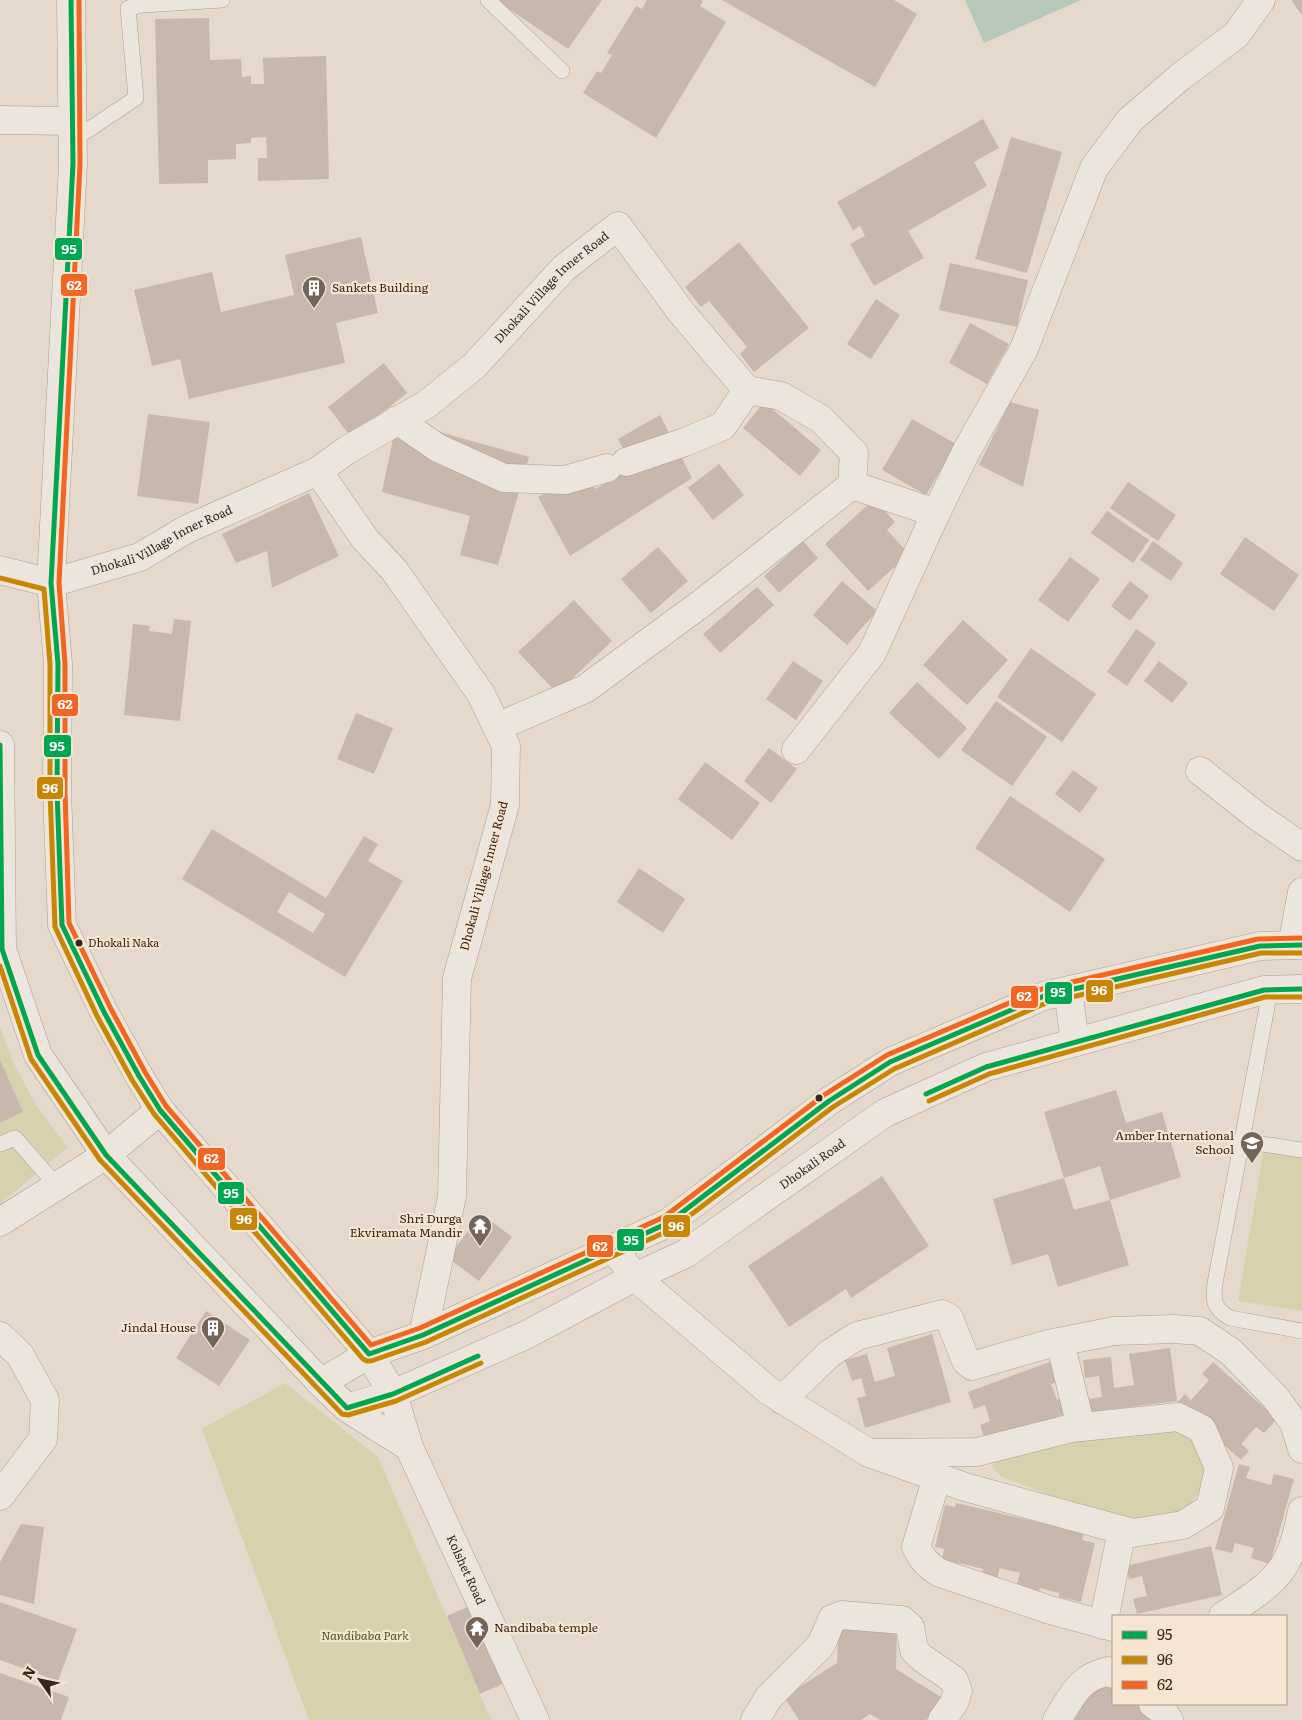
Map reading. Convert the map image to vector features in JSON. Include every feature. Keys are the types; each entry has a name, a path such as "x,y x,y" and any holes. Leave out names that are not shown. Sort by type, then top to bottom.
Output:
{"street":[{"name":"Kolshet Road","path":"71,0 72,130 51,583 58,664 57,791 62,925 104,1012 160,1110 368,1354 393,1394 409,1447 536,1720"},
{"path":"796,750 872,653 967,450 1024,349 1094,168 1130,120 1180,77 1236,34 1261,0"},
{"path":"0,120 72,130"},
{"name":"Dhokali Village Inner Road","path":"51,583 140,557 188,529 318,471 347,450 427,404 474,366 564,268 618,226 682,312 747,390"},
{"path":"397,420 438,448 504,478 565,480 685,442 723,426 747,390 781,396 821,418 854,453 852,485 702,603 586,688 497,727"},
{"name":"Dhokali Village Inner Road","path":"318,471 364,539 394,570 481,694 506,746 505,804 457,978 452,1196 422,1335"},
{"path":"852,485 936,513"},
{"path":"0,570 51,583"},
{"path":"0,745 1,949 38,1055 106,1155 321,1383 347,1408 409,1447"},
{"path":"1200,771 1257,816 1302,846"},
{"path":"321,1383 368,1354 422,1335 668,1223 828,1101 890,1062 1044,996 1260,946 1297,945 1302,892"},
{"name":"Dhokali Road","path":"347,1408 393,1394 526,1335 635,1277 685,1254 885,1113 986,1066 1254,993 1270,990 1302,989"},
{"path":"1068,991 1075,1042"},
{"path":"0,1222 106,1155 160,1110"},
{"path":"613,1248 635,1277 769,1391 869,1453 965,1487 1133,1533 1183,1525 1210,1508 1219,1468 1202,1429 1178,1417 1072,1428 977,1452 869,1453"},
{"path":"782,1400 829,1354 857,1336 942,1314 949,1318 966,1361 972,1366 1060,1342 1114,1331 1174,1329 1200,1332 1231,1352 1275,1397 1294,1423 1302,1449"},
{"path":"0,1336 20,1354 44,1400 43,1439 0,1496"},
{"path":"1060,1342 1081,1427"},
{"path":"937,1477 916,1547 922,1558 931,1568 940,1573 1040,1607 1108,1626 1122,1530"},
{"path":"1225,1615 1258,1593 1283,1567 1296,1537 1302,1512"},
{"path":"764,1716 770,1697 821,1645 832,1619 842,1615 902,1620 910,1626 914,1650 922,1658 954,1680 958,1690 954,1703 942,1720"},
{"path":"1057,1720 1078,1687 1095,1674 1110,1671 1112,1673"},
{"path":"1155,1705 1163,1711 1169,1720"}],"lane":[{"path":"72,130 136,98 128,8 143,5 222,0"},
{"path":"488,0 562,70"},
{"path":"1270,990 1215,1283 1214,1300 1220,1312 1230,1318 1302,1331"},
{"path":"0,1144 16,1138 57,1186"},
{"path":"1242,1141 1302,1150"}],"green space":[{"path":"0,1027 13,1062 37,1107 68,1147 0,1204"},
{"path":"1264,1148 1302,1154 1302,1311 1238,1301"},
{"name":"Nandibaba Park","path":"285,1383 378,1457 491,1720 309,1720 202,1429"},
{"path":"1172,1421 1207,1451 1206,1482 1184,1514 1144,1525 1106,1516 1000,1476 992,1466 1001,1456"}],"shaded area":[{"path":"965,0 1081,0 984,43"}],"building":[{"path":"496,0 602,0 568,49"},
{"path":"647,0 701,0 703,1 700,6 726,22 656,138 583,93 597,71 601,73 612,55 607,53 636,6 642,9"},
{"path":"722,0 894,0 917,14 875,87"},
{"path":"1302,0 1302,15 1292,1"},
{"path":"209,18 210,60 241,59 242,77 251,76 251,84 264,84 263,58 326,56 329,179 258,181 258,158 267,158 266,137 251,138 251,143 236,144 236,159 208,160 208,183 159,184 155,19"},
{"path":"983,119 999,148 974,162 987,186 908,231 924,258 874,286 850,244 865,236 860,226 853,230 837,202"},
{"path":"1011,137 1062,152 1027,273 975,259"},
{"path":"361,237 378,313 336,323 345,363 189,399 180,359 152,366 134,290 212,272 221,312 294,295 285,255"},
{"path":"739,242 809,328 754,372 740,354 747,347 709,301 701,307 685,287"},
{"path":"950,263 1028,280 1017,327 939,310"},
{"path":"876,299 900,315 871,359 847,344"},
{"path":"970,323 1009,344 987,384 949,363"},
{"path":"384,363 407,393 351,437 328,407"},
{"path":"764,402 821,450 800,476 743,428"},
{"path":"1010,402 1039,410 1023,487 979,465"},
{"path":"148,414 210,422 198,504 137,496"},
{"path":"660,415 692,478 570,556 538,497 585,471 595,489 633,468 618,439"},
{"path":"912,419 956,444 926,495 882,470"},
{"path":"397,420 529,457 498,565 460,555 470,516 382,492"},
{"path":"719,464 744,495 713,520 688,488"},
{"path":"1128,482 1176,515 1158,541 1110,508"},
{"path":"309,493 339,556 272,588 267,551 236,563 222,534"},
{"path":"874,499 895,522 887,530 909,554 868,591 825,544"},
{"path":"1107,511 1149,540 1133,563 1091,533"},
{"path":"1245,537 1299,575 1274,611 1220,574"},
{"path":"803,541 818,558 779,593 764,576"},
{"path":"1153,541 1183,563 1171,581 1140,560"},
{"path":"658,547 688,581 651,613 621,579"},
{"path":"1070,557 1100,579 1068,622 1038,600"},
{"path":"842,581 877,611 847,645 813,615"},
{"path":"1130,581 1149,596 1130,621 1111,606"},
{"path":"757,587 774,605 720,653 703,634"},
{"path":"574,600 612,641 557,693 518,652"},
{"path":"174,619 191,621 180,721 124,715 133,624 150,626 149,631 172,634"},
{"path":"963,620 1008,660 967,705 923,665"},
{"path":"1136,629 1156,643 1127,686 1107,672"},
{"path":"1031,648 1096,694 1062,742 997,697"},
{"path":"793,661 823,681 796,720 766,699"},
{"path":"1159,661 1188,683 1172,703 1144,681"},
{"path":"917,682 967,728 939,759 889,713"},
{"path":"996,701 1047,737 1012,786 961,750"},
{"path":"356,713 393,728 374,774 337,759"},
{"path":"769,748 797,769 771,803 744,781"},
{"path":"705,762 760,803 732,840 678,799"},
{"path":"1073,770 1098,788 1080,813 1055,794"},
{"path":"1010,796 1105,859 1070,912 975,848"},
{"path":"212,829 326,898 364,836 378,844 368,861 403,881 345,977 182,879","holes":["289,892 325,914 313,933 277,912"]},
{"path":"639,868 685,899 663,933 617,902"},
{"path":"0,1060 23,1112 0,1123"},
{"path":"1116,1090 1126,1123 1162,1112 1181,1177 1110,1200 1100,1166 1064,1178 1044,1112"},
{"path":"882,1176 929,1246 851,1298 846,1289 789,1327 748,1266"},
{"path":"1064,1178 1074,1210 1110,1200 1129,1265 1058,1287 1048,1254 1012,1265 993,1199"},
{"name":"Shri Durga Ekviramata Mandir","path":"481,1213 512,1237 479,1281 448,1258"},
{"name":"Jindal House","path":"206,1311 250,1340 219,1386 176,1358"},
{"path":"932,1334 951,1402 865,1428 857,1398 866,1396 861,1378 852,1381 845,1360 867,1354 875,1382 895,1376 887,1348"},
{"path":"1170,1348 1177,1401 1090,1412 1088,1399 1102,1397 1099,1376 1085,1378 1083,1360 1111,1357 1114,1388 1134,1385 1129,1354"},
{"path":"1055,1360 1062,1380 1051,1384 1057,1400 1068,1396 1073,1411 986,1443 980,1425 990,1421 985,1405 974,1409 968,1392"},
{"path":"1213,1362 1277,1419 1264,1433 1256,1427 1241,1444 1249,1451 1241,1460 1177,1403 1185,1394 1191,1400 1209,1380 1202,1374"},
{"path":"1239,1464 1250,1467 1246,1478 1271,1485 1274,1474 1294,1479 1270,1564 1251,1558 1254,1548 1235,1543 1232,1553 1215,1549"},
{"path":"956,1503 1084,1533 1082,1540 1095,1543 1081,1602 1059,1597 1059,1593 1040,1588 1039,1592 1016,1587 1020,1573 1000,1568 996,1582 981,1578 983,1569 959,1563 957,1573 940,1569 944,1549 935,1547 945,1505 955,1507"},
{"path":"21,1524 44,1527 34,1604 0,1595 0,1562"},
{"path":"1211,1546 1222,1595 1137,1614 1133,1599 1147,1596 1142,1576 1129,1579 1126,1566"},
{"path":"0,1602 77,1629 58,1681 0,1660"},
{"name":"Nandibaba temple","path":"474,1604 507,1682 480,1694 447,1616"},
{"path":"839,1623 897,1624 896,1669 941,1697 926,1720 880,1720 870,1714 861,1720 799,1720 784,1697 837,1663"},
{"path":"0,1673 69,1697 61,1720 0,1720"},
{"path":"1100,1678 1112,1686 1112,1705 1137,1705 1153,1720 1074,1720"}],"transit line":[{"name":"95","path":"71,0 73,164 51,583 58,664 57,791 62,925 104,1012 160,1110 369,1354 423,1335 668,1223 829,1101 890,1062 1044,996 1260,946 1302,945"},
{"name":"62","path":"79,0 80,164 59,583 65,664 65,791 69,923 111,1009 166,1106 371,1345 420,1328 664,1217 824,1095 887,1055 1042,989 1258,939 1302,938"},
{"name":"96","path":"0,578 44,589 50,664 50,791 55,927 97,1016 132,1080 154,1114 363,1359 367,1361 426,1342 672,1229 833,1107 894,1069 1046,1003 1261,953 1302,953"},
{"name":"95","path":"0,745 2,949 38,1055 106,1155 347,1408 393,1394 478,1356"},
{"name":"96","path":"0,966 31,1059 100,1160 342,1414 348,1415 396,1401 481,1363"},
{"name":"95","path":"926,1094 986,1067 1264,990 1302,989"},
{"name":"96","path":"929,1101 989,1074 1265,997 1302,997"}],"place":[{"name":"Sankets Building","path":"314,309"},
{"name":"Dhokali Naka","path":"79,943"},
{"name":"Amber International School","path":"1252,1164"},
{"name":"Shri Durga Ekviramata Mandir","path":"480,1247"},
{"name":"Jindal House","path":"213,1349"},
{"name":"Nandibaba temple","path":"477,1649"}]}
